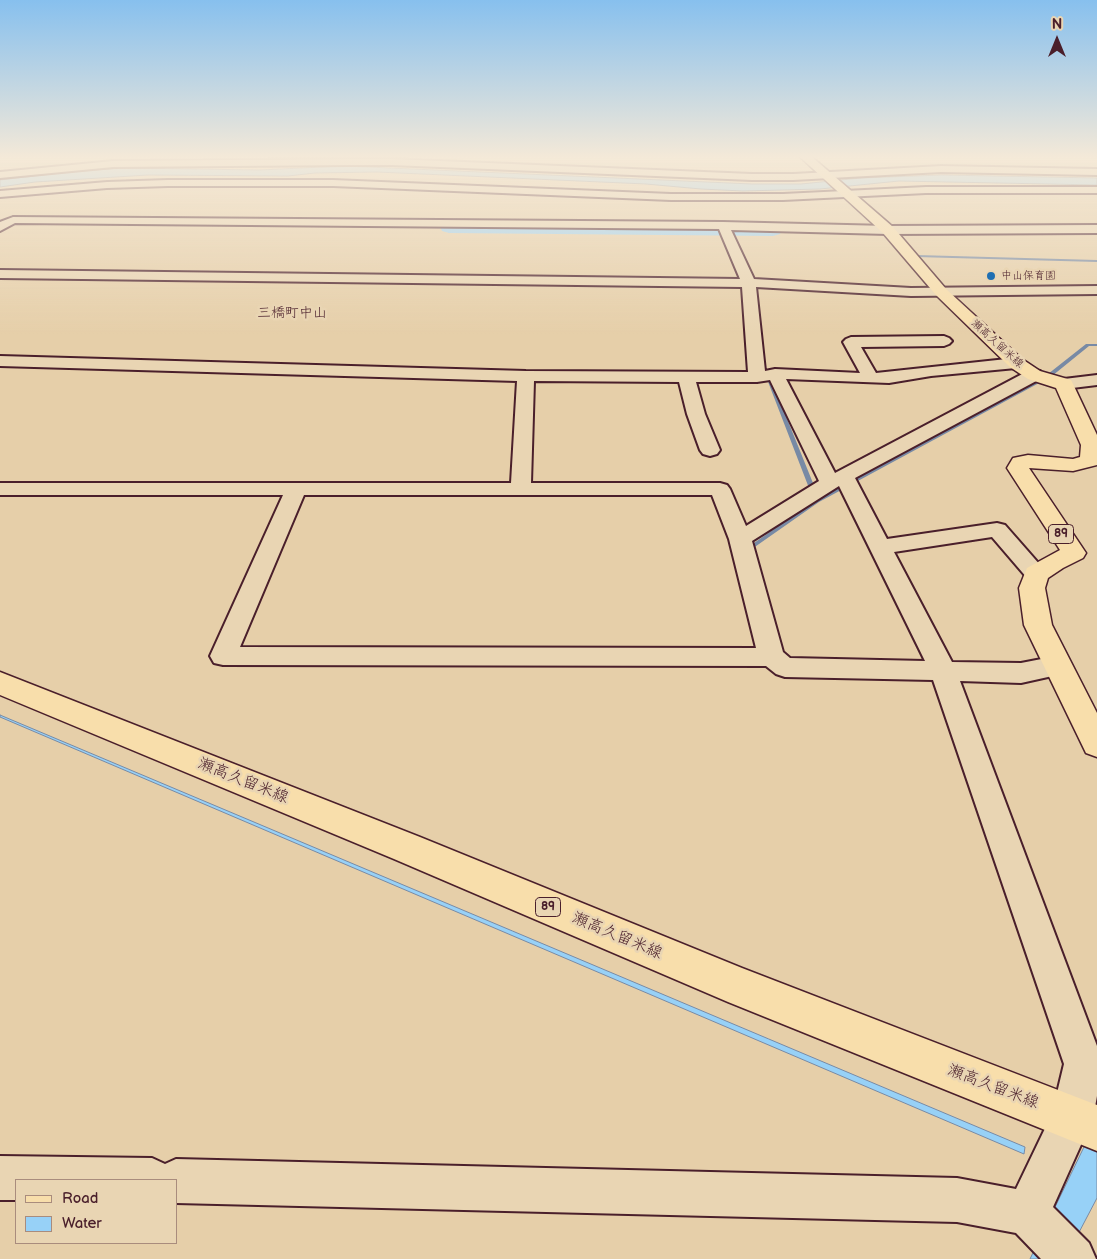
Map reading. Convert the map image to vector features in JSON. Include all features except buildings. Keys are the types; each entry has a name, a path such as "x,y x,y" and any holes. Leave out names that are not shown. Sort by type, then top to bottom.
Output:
{"main road":[{"name":"瀬高久留米線","path":"871,216 888,230 941,292 1016,363 1048,379"},
{"name":"89","path":"1036,574 1074,552 1018,468 1021,463 1028,461 1073,465 1085,463 1090,460 1091,444 1048,379"},
{"path":"1036,574 1032,588 1038,625 1097,744"},
{"name":"瀬高久留米線","path":"0,683 407,848 742,988 1085,1123"}],"street":[{"path":"0,227 13,220 723,226 888,230 1097,229"},
{"path":"723,226 749,283 766,376 837,479 880,547 943,670 1084,1064 1085,1123 1028,1213"},
{"path":"0,274 749,283 941,292 1097,290"},
{"path":"871,378 851,342 944,341"},
{"path":"0,361 526,376 871,378 889,378 931,371 1016,363"},
{"path":"521,489 526,376"},
{"path":"686,376 696,414 710,450"},
{"path":"740,539 837,479 1048,379 1097,380"},
{"path":"0,489 720,489 740,539 771,658"},
{"path":"296,489 223,656 771,658 785,667 1022,672 1057,666"},
{"path":"880,547 997,530 1036,574"},
{"path":"0,1178 76,1179"},
{"path":"178,1181 957,1200 1028,1213 1073,1259"}],"water":[{"path":"0,715 1025,1147 1024,1154 0,717"},
{"path":"1097,1120 1097,1198 1065,1259 1030,1259"}],"waterway":[{"path":"449,227 773,230"},
{"path":"917,256 1097,261"},
{"path":"817,501 1050,375 1088,345 1097,345"},
{"path":"767,374 817,501"},
{"path":"747,550 817,501"}],"place":[{"name":"中山保育園","path":"991,276"}],"district":[{"name":"三橋町中山","path":"292,313"}]}
